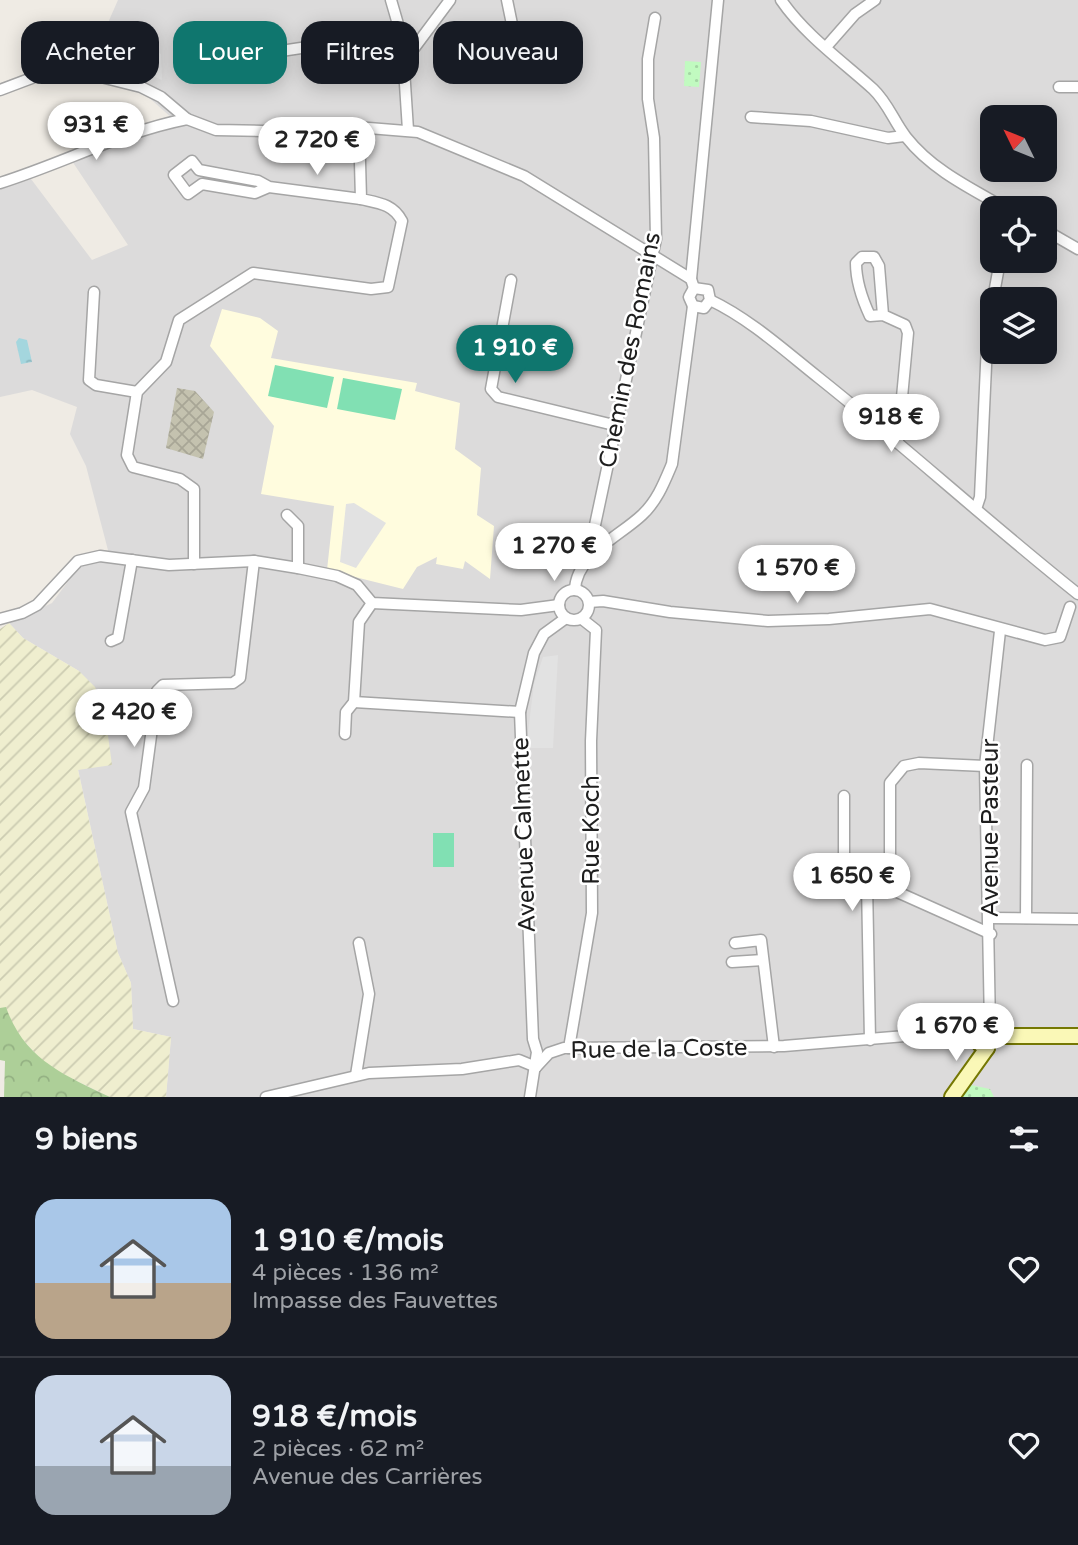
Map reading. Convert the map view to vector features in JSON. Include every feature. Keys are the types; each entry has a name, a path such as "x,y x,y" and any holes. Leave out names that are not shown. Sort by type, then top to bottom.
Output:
{"main road":[{"path":"952,1097 982,1043 982,1029 1078,1036"}],"street":[{"path":"391,0 397,21"},
{"path":"419,41 450,0"},
{"path":"507,0 511,21"},
{"path":"575,590 580,571 593,555 642,515 664,483 671,464 693,306 689,297 693,284 718,0"},
{"path":"781,0 826,47 874,90 889,107 904,136 926,159 986,196"},
{"path":"826,47 855,14 875,0"},
{"name":"Chemin des Romains","path":"593,555 595,525 629,378 656,239 654,151 648,99 648,59 655,18"},
{"path":"0,90 61,67 141,87 161,97 187,120 216,130 359,126 408,130 432,136 523,176 693,284 708,290 710,300 704,308 693,306"},
{"path":"404,84 408,130"},
{"path":"1059,87 1078,87"},
{"path":"751,117 811,121 888,138 904,136"},
{"path":"0,183 40,171 122,135 187,120"},
{"path":"359,126 361,199"},
{"path":"194,564 194,489 180,480 156,471 133,467 127,455 137,392 166,362 179,320 253,273 371,289 388,287 402,221 394,209 361,199 269,187 258,181 199,170 192,161 174,175 188,194 202,184 255,193 269,187"},
{"path":"1057,237 1078,249"},
{"path":"883,315 879,266 874,257 862,257 856,263 856,274 870,316 883,315 905,325 908,333 898,440"},
{"path":"511,280 491,389 498,397 618,426"},
{"path":"94,292 89,380 96,385 137,392"},
{"path":"710,300 726,307 772,341 898,440 1078,594"},
{"path":"976,509 981,497 989,364"},
{"path":"287,515 298,526 298,568"},
{"path":"0,619 22,613 37,605 78,561 100,555 169,565 254,561 298,568 337,576 357,585 372,603 521,610 559,605"},
{"path":"111,641 118,638 132,560"},
{"path":"173,1001 131,812 144,789 157,691 163,685 233,683 240,678 254,561"},
{"path":"575,590 582,592 589,602 588,612 582,619 566,618 559,605 566,593 575,590"},
{"path":"589,602 603,601 670,612 768,621 930,610 1000,631 1045,640 1060,637 1070,607"},
{"path":"345,734 346,712 354,702 359,622 372,603"},
{"name":"Avenue Calmette","path":"530,1097 536,1067 520,712 534,653 544,634 566,618"},
{"name":"Rue Koch","path":"569,1048 592,913 591,741 596,630 582,619"},
{"name":"Avenue Pasteur","path":"995,1031 985,766 1000,631"},
{"path":"354,702 520,712"},
{"path":"985,766 919,763 904,766 890,783 890,881 895,891 990,934"},
{"path":"1026,918 1027,765"},
{"path":"844,796 844,864 867,884 870,1040"},
{"path":"990,918 1078,919"},
{"path":"735,943 761,940 774,1047"},
{"path":"356,1075 369,994 359,943"},
{"path":"732,962 763,960"},
{"name":"Rue de la Coste","path":"271,1096 356,1075 461,1069 519,1060 536,1067 550,1053 569,1048 774,1047 954,1032 982,1043"}],"shaded area":[{"path":"118,0 1078,0 1078,1097 166,1097 171,1037 133,1029 131,983 118,953 78,769 79,671 23,638 9,623 52,603 78,568 109,554 86,466 70,434 77,407 32,390 0,397 0,189 31,179 92,260 128,245 72,161 173,119 146,95 118,84 159,84 159,21 109,21"},
{"path":"159,53 161,54 162,80 159,79"},
{"path":"222,309 260,318 278,331 271,358 417,383 415,391 460,403 455,449 481,468 477,515 494,526 490,579 465,561 463,569 436,564 437,557 417,567 403,589 327,570 334,506 261,494 274,426 210,346"},
{"path":"177,388 195,391 214,412 203,459 166,448"},
{"path":"354,503 386,523 356,568 340,562 346,504"},
{"path":"558,655 553,748 526,748 534,684 543,657"}],"green space":[{"path":"685,61 701,62 699,87 684,86"},
{"path":"275,365 334,377 327,408 268,396"},
{"path":"343,378 402,389 395,420 337,409"},
{"path":"9,623 23,638 79,671 95,687 104,706 112,765 78,770 118,953 131,983 133,1029 171,1037 166,1097 110,1097 48,1067 13,1029 6,1008 0,1008 0,629"},
{"path":"433,833 454,833 454,867 433,867"},
{"path":"6,1007 23,1040 35,1053 62,1073 110,1097 4,1097 5,1061 0,1060 0,1008"},
{"path":"971,1085 990,1089 994,1097 962,1097"}],"water":[{"path":"19,338 27,340 32,362 21,364 16,342"}]}
